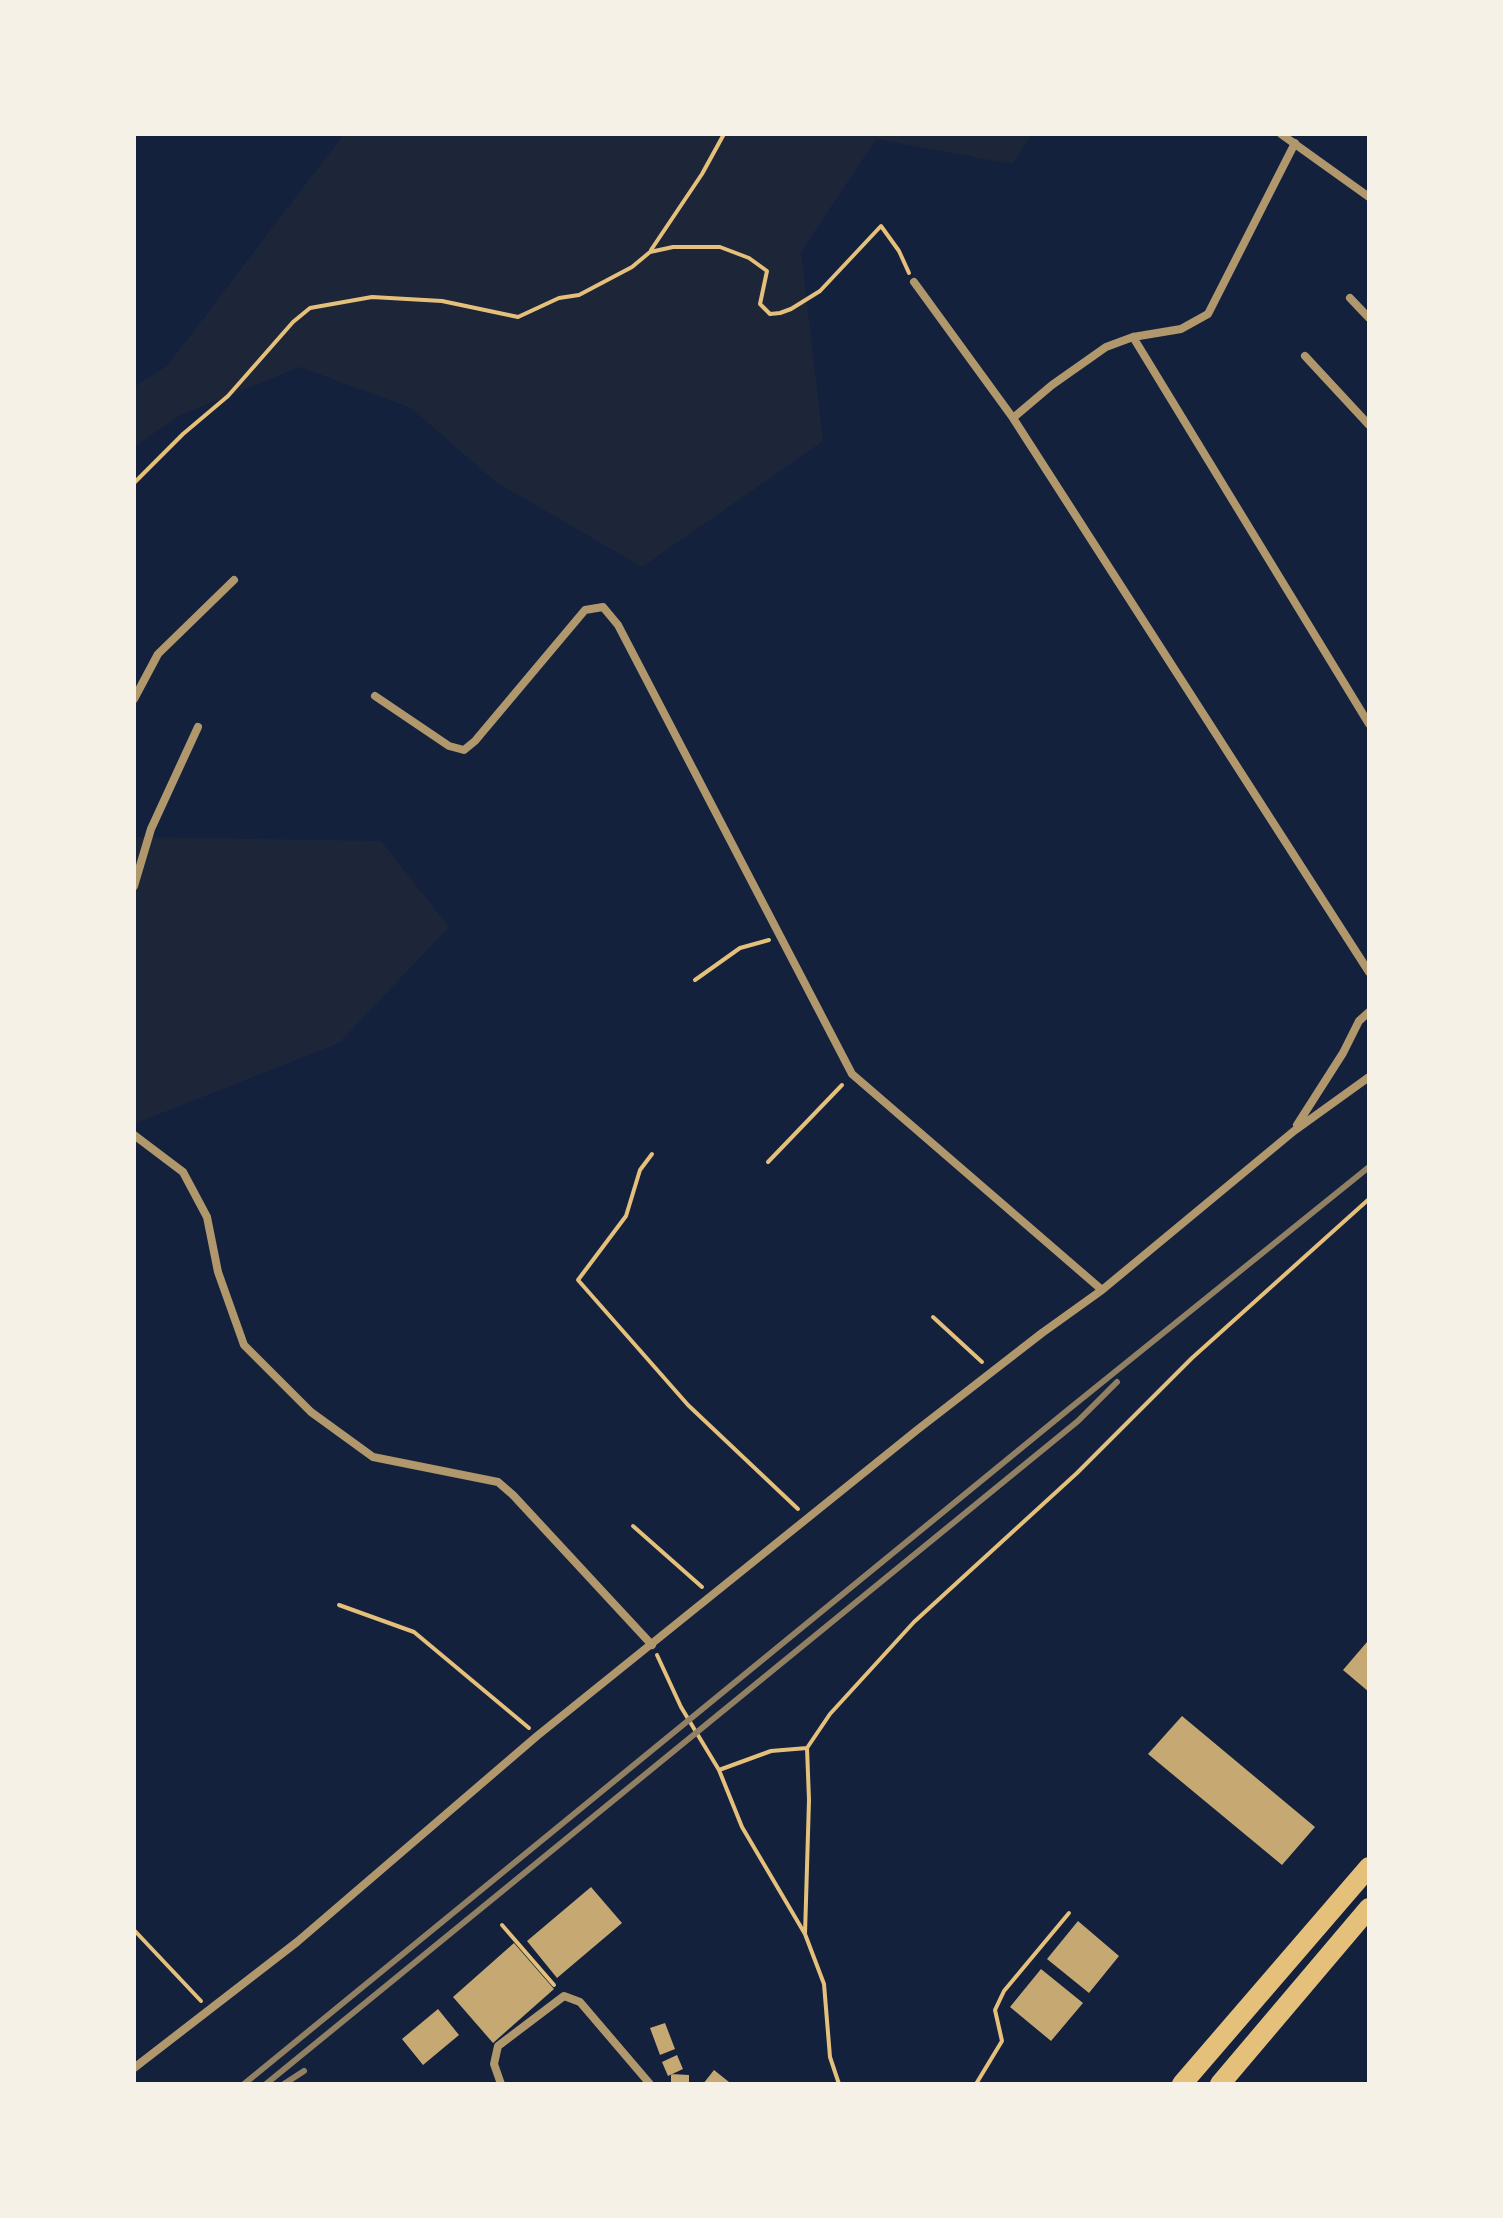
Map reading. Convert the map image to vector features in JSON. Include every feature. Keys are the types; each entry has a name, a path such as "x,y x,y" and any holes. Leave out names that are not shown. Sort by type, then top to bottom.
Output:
{"main road":[{"path":"1182,2084 1369,1867"},
{"path":"1220,2084 1369,1908"}],"street":[{"path":"1281,134 1369,197"},
{"path":"1013,418 1052,385 1106,347 1133,337 1181,329 1208,314 1295,143"},
{"path":"914,282 1013,418 1369,972"},
{"path":"1350,298 1369,318"},
{"path":"1133,337 1369,724"},
{"path":"1305,356 1369,425"},
{"path":"134,699 158,654 234,580"},
{"path":"375,696 449,746 464,750 475,741 585,610 603,607 618,625 852,1074 1102,1290"},
{"path":"134,886 151,829 198,727"},
{"path":"1294,1131 1343,1053 1359,1021 1369,1012"},
{"path":"134,2068 297,1942 537,1736 992,1372 1102,1290 1294,1131 1369,1077"},
{"path":"134,1135 183,1172 207,1217 218,1272 244,1345 311,1412 373,1457 498,1482 652,1645"},
{"path":"501,2084 494,2064 498,2046 564,1996 580,2002 650,2084"}],"path":[{"path":"134,483 183,434 228,396 293,322 310,308 372,297 442,301 518,317 559,298 579,295 632,267 650,252 702,174 724,134"},
{"path":"650,252 673,247 720,247 749,258 767,271 760,304 770,314 791,309 820,291 881,226 899,251 914,282"},
{"path":"695,980 740,948 780,937"},
{"path":"768,1162 852,1074"},
{"path":"652,1154 640,1170 626,1216 578,1280 688,1405 808,1519"},
{"path":"805,1934 809,1800 807,1748 830,1714 914,1622 1077,1473 1192,1358 1369,1199"},
{"path":"933,1317 992,1372"},
{"path":"633,1526 713,1596"},
{"path":"339,1605 414,1632 537,1736"},
{"path":"652,1645 681,1707 719,1770 742,1827 805,1934 824,1984 830,2057 839,2084"},
{"path":"719,1770 771,1751 807,1748"},
{"path":"976,2084 1002,2041 995,2010 1004,1991 1069,1913"},
{"path":"502,1925 564,1996"},
{"path":"134,1930 209,2009"}],"shaded area":[{"path":"344,134 1032,134 1012,164 876,139 801,252 823,441 642,567 496,482 411,408 300,367 180,415 134,447 134,387 167,366"},
{"path":"134,837 381,841 449,927 339,1043 134,1124"}],"building":[{"path":"1369,1643 1369,1692 1343,1670"},
{"path":"1182,1716 1315,1827 1282,1865 1148,1754"},
{"path":"591,1887 622,1923 557,1978 527,1941"},
{"path":"1078,1921 1119,1956 1089,1993 1047,1959"},
{"path":"514,1943 554,1989 493,2043 453,1997"},
{"path":"1041,1969 1083,2003 1051,2041 1010,2007"},
{"path":"438,2009 459,2035 423,2065 402,2039"},
{"path":"665,2023 675,2049 660,2055 650,2028"},
{"path":"677,2055 683,2069 668,2076 662,2062"},
{"path":"714,2070 729,2082 703,2084"},
{"path":"671,2074 689,2075 689,2084 671,2084"}],"railway":[{"path":"244,2084 1369,1167"},
{"path":"266,2084 1078,1421 1117,1382"},
{"path":"284,2084 304,2071"}]}
